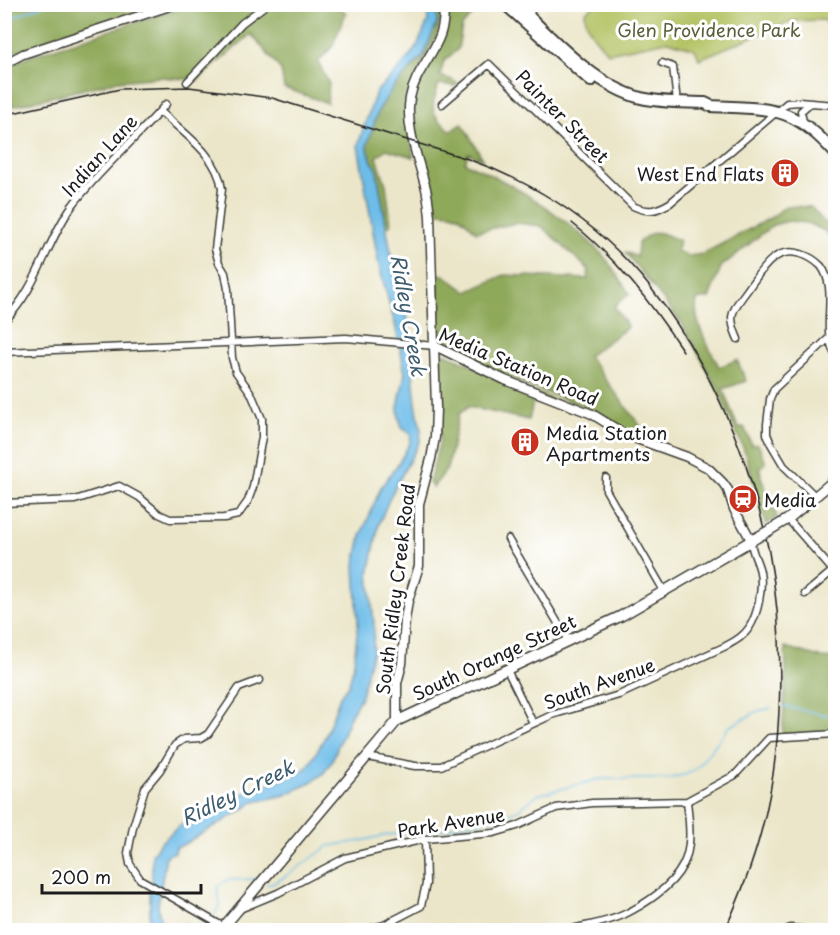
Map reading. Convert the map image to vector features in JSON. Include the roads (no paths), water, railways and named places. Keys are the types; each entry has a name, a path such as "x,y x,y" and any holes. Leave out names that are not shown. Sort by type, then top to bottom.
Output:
{"main road":[{"path":"505,4 527,19 593,75 609,85 640,97 705,103 711,106"},
{"path":"516,4 527,19 589,80 618,97 661,108 711,106 765,108 777,111 803,123 818,134 836,154"},
{"name":"South Orange Street","path":"222,928 397,721 621,616 788,519 836,479"}],"street":[{"path":"4,64 23,54 176,4"},
{"path":"187,82 242,23 267,4"},
{"name":"South Ridley Creek Road","path":"397,721 397,683 402,664 405,620 408,601 419,567 419,504 435,437 435,346 430,217 426,187 414,146 410,100 414,85 440,39 444,16 443,4"},
{"path":"527,19 532,4"},
{"path":"662,63 673,67 677,102"},
{"name":"Painter Street","path":"442,104 489,64 633,207 645,211 657,210 670,203 777,111"},
{"path":"777,111 789,103 836,105"},
{"name":"Indian Lane","path":"4,321 26,292 71,208 102,170 166,104"},
{"path":"803,123 801,111 809,104"},
{"path":"4,503 75,500 119,486 170,519 224,518 238,515 248,501 253,487 262,437 262,419 251,393 236,372 232,358 225,273 215,249 222,189 219,174 212,161 160,111"},
{"path":"738,339 732,322 736,306 762,269 776,256 796,253 816,262 826,276 832,297 830,338 836,356"},
{"name":"Media Station Road","path":"4,352 346,338 435,346 505,380 592,414 626,435 687,457 708,468 728,490 734,509 754,539"},
{"path":"815,496 777,456 767,434 767,424 770,399 774,389 830,338"},
{"path":"606,478 606,490 664,591"},
{"path":"788,519 834,571 805,594"},
{"path":"508,538 568,640"},
{"name":"South Avenue","path":"366,756 415,765 441,766 552,715 595,704 635,689 738,639 748,630 758,602 760,573 752,550 754,539"},
{"path":"507,670 533,723"},
{"path":"222,928 145,882 134,872 128,853 145,788 160,770 175,745 184,739 201,738 208,735 239,688 260,680"},
{"name":"Park Avenue","path":"238,909 278,893 345,858 424,839 494,833 517,826 556,808 592,803 687,801 735,775 769,738 836,734"},
{"path":"569,930 621,916 642,904 670,882 683,865 688,848 690,827 687,801"},
{"path":"364,930 384,925 421,906 426,884 424,839"},
{"path":"786,930 791,928 807,930"}],"water":[{"path":"427,5 436,5 437,23 423,56 392,89 378,111 367,146 376,167 394,270 407,314 416,404 421,430 420,441 390,497 379,524 369,574 374,624 373,651 360,699 351,714 331,763 323,774 285,795 251,803 176,847 175,852 166,856 158,905 162,930 150,930 152,855 159,844 184,822 192,820 195,816 230,798 305,769 326,735 340,696 349,684 354,663 358,623 355,565 361,536 381,487 410,443 411,434 402,428 399,417 398,408 405,373 395,324 379,266 358,145 376,92 402,66 417,46 428,21"}],"waterway":[{"path":"4,21 46,4"},
{"path":"783,706 836,717"},
{"path":"267,884 272,884 286,876 329,846 386,835 431,831 498,818 520,809 537,795 600,779 667,779 687,774 697,768 729,727 758,711 771,708"},
{"path":"214,916 220,904 217,887 227,880 258,879"},
{"path":"196,925 200,926 208,921"},
{"path":"173,930 187,923"}],"railway":[{"path":"4,115 120,89 189,87 272,98 468,159 505,174 540,192 574,214 605,239 636,270 688,342 711,382 730,424 759,510 774,585 780,656 780,693 774,765 769,800 757,845 745,882 725,930"},
{"path":"572,223 604,251 632,282 683,351"}],"place":[{"name":"West End Flats","path":"785,173"},
{"name":"Media Station Apartments","path":"525,442"},
{"name":"Media","path":"743,499"}],"park label":[{"name":"Glen Providence Park","path":"709,29"}],"water label":[{"name":"Ridley Creek","path":"409,315"},
{"name":"Ridley Creek","path":"237,792"}]}
